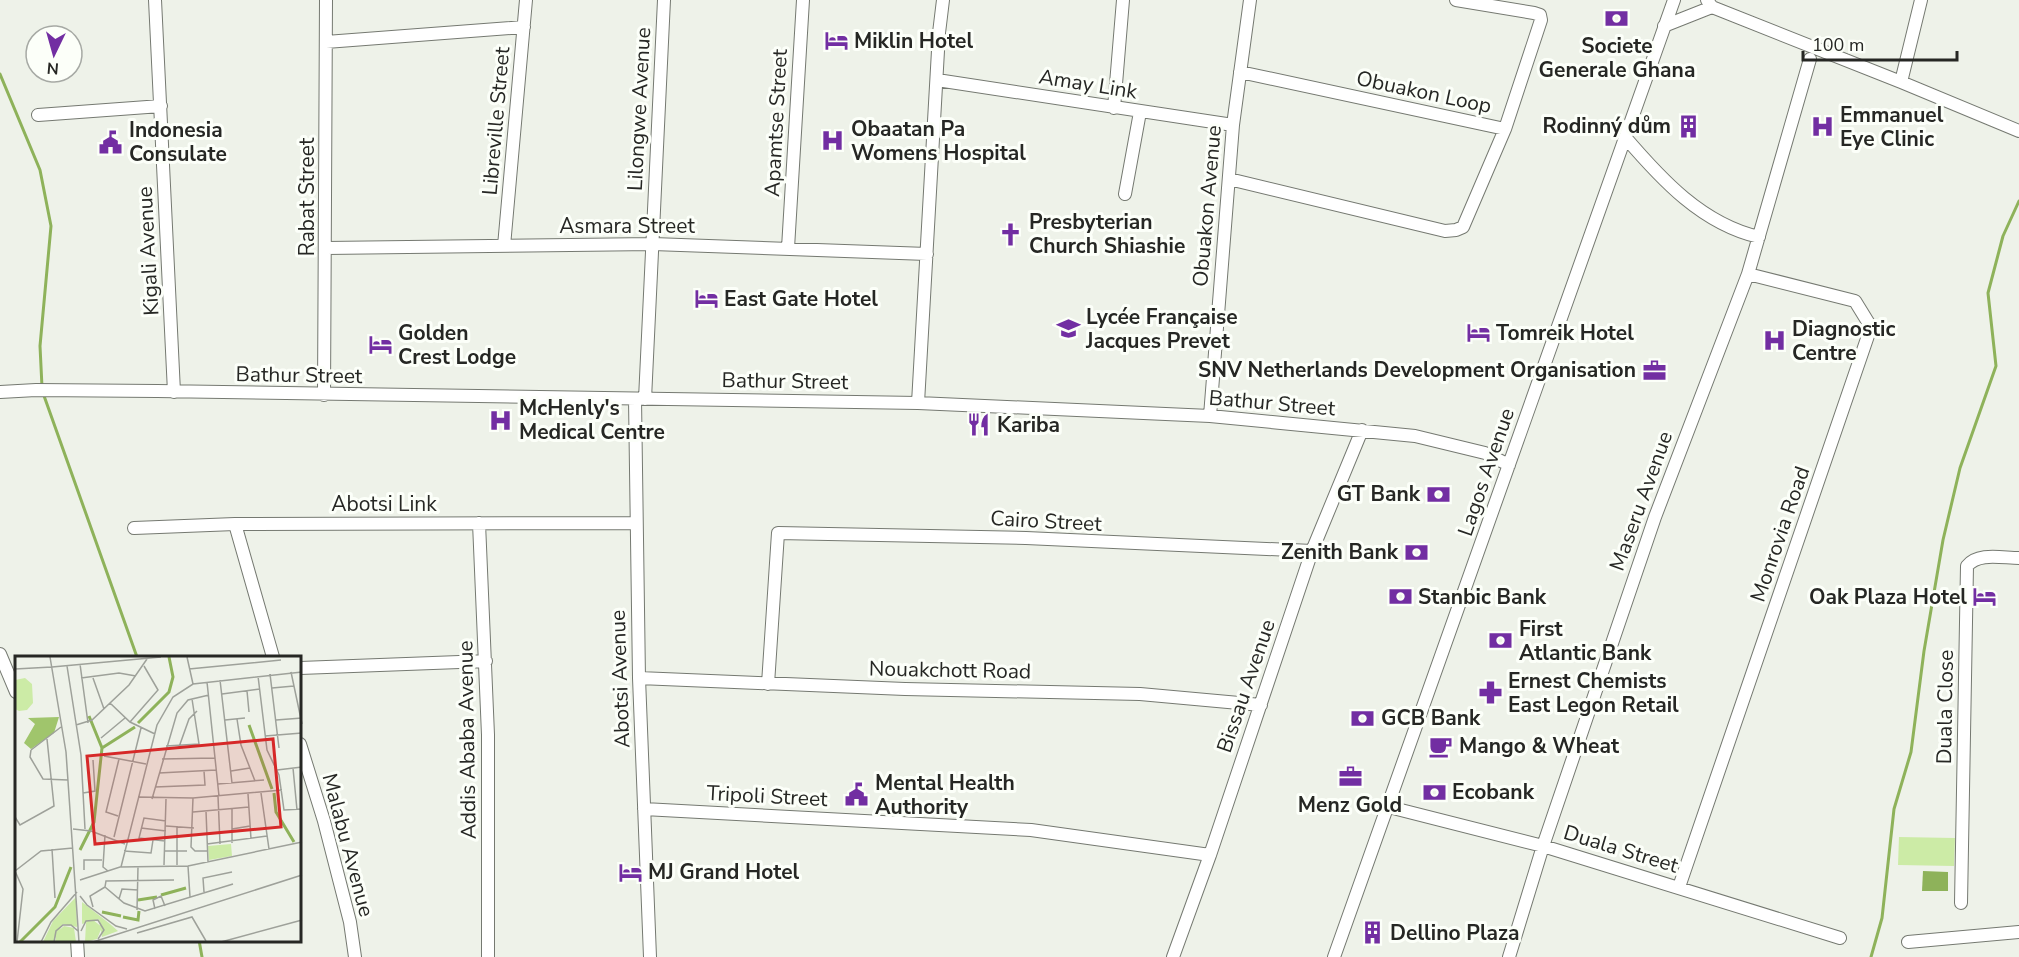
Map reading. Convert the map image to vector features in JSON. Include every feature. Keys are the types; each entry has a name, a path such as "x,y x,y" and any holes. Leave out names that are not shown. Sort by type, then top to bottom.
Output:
{"street":[{"name":"Kigali Avenue","path":"155,0 174,392"},
{"name":"Rabat Street","path":"324,395 326,0"},
{"name":"Libreville Street","path":"504,246 526,0"},
{"name":"Lilongwe Avenue","path":"640,399 653,244 664,0"},
{"name":"Apamtse Street","path":"788,248 802,0"},
{"path":"918,403 943,0"},
{"path":"1113,108 1123,0"},
{"name":"Obuakon Avenue","path":"1210,416 1233,125 1250,0"},
{"name":"Obuakon Loop","path":"1240,72 1505,129 1541,20 1540,15 1456,0"},
{"name":"Lagos Avenue","path":"1334,957 1674,0"},
{"path":"1901,82 1921,0"},
{"path":"1664,26 1709,4 2019,131"},
{"path":"326,42 524,27"},
{"name":"Maseru Avenue","path":"1509,957 1543,846 1655,517 1748,274 1810,59"},
{"name":"Amay Link","path":"937,80 1233,125"},
{"path":"38,115 161,106"},
{"path":"1125,194 1140,112"},
{"path":"1229,179 1444,231 1456,230 1464,227 1505,129"},
{"path":"1625,137 1686,201 1716,220 1749,235 1759,237"},
{"name":"Asmara Street","path":"326,248 653,244 927,254"},
{"name":"Monrovia Road","path":"1679,887 1871,327 1855,301 1748,274"},
{"name":"Bathur Street","path":"0,392 55,390 918,403 1210,416 1415,436 1485,453 1509,465"},
{"name":"Abotsi Avenue","path":"640,399 635,523 650,957"},
{"name":"Bissau Avenue","path":"1173,957 1210,855 1312,551 1362,430"},
{"name":"Addis Ababa Avenue","path":"479,522 486,661 489,790 488,957"},
{"name":"Abotsi Link","path":"134,528 235,524 635,523"},
{"path":"235,524 273,656"},
{"name":"Cairo Street","path":"768,684 778,533 1026,538 1312,551"},
{"name":"Duala Close","path":"1961,903 1967,567 1972,560 1981,557 2019,558"},
{"path":"0,654 15,690"},
{"path":"302,668 486,661"},
{"name":"Nouakchott Road","path":"639,678 768,684 1140,694 1261,705"},
{"name":"Malabu Avenue","path":"302,750 324,821 346,906 355,957"},
{"name":"Duala Street","path":"1389,807 1543,846 1840,938"},
{"name":"Tripoli Street","path":"644,809 1031,830 1210,855"},
{"path":"1908,942 2019,932"},
{"path":"77,942 78,957"}],"shaded area":[{"path":"1899,837 1955,838 1954,866 1898,865"},
{"path":"1923,871 1948,872 1948,891 1922,891"}],"waterway":[{"path":"0,74 40,170 51,226 40,346 42,387"},
{"path":"1871,957 1882,918 1894,809 1911,752 1924,651 1943,540 1960,468 1996,366 1988,293 2003,236 2019,201"},
{"path":"43,393 137,656"},
{"path":"199,942 202,957"}],"place":[{"name":"Societe Generale Ghana","path":"1617,18"},
{"name":"Miklin Hotel","path":"836,41"},
{"name":"Rodinný dům","path":"1689,126"},
{"name":"Emmanuel Eye Clinic","path":"1822,127"},
{"name":"Obaatan Pa Womens Hospital","path":"833,141"},
{"name":"Indonesia Consulate","path":"111,142"},
{"name":"Presbyterian Church Shiashie","path":"1011,234"},
{"name":"East Gate Hotel","path":"706,299"},
{"name":"Lycée Française Jacques Prevet","path":"1068,329"},
{"name":"Tomreik Hotel","path":"1478,333"},
{"name":"Diagnostic Centre","path":"1774,341"},
{"name":"Golden Crest Lodge","path":"380,345"},
{"name":"SNV Netherlands Development Organisation","path":"1654,370"},
{"name":"McHenly's Medical Centre","path":"501,420"},
{"name":"Kariba","path":"979,425"},
{"name":"GT Bank","path":"1438,494"},
{"name":"Zenith Bank","path":"1416,552"},
{"name":"Stanbic Bank","path":"1400,597"},
{"name":"Oak Plaza Hotel","path":"1985,597"},
{"name":"First Atlantic Bank","path":"1501,641"},
{"name":"Ernest Chemists East Legon Retail","path":"1490,693"},
{"name":"GCB Bank","path":"1363,718"},
{"name":"Mango & Wheat","path":"1441,746"},
{"name":"Menz Gold","path":"1350,777"},
{"name":"Ecobank","path":"1434,792"},
{"name":"Mental Health Authority","path":"857,795"},
{"name":"MJ Grand Hotel","path":"630,872"},
{"name":"Dellino Plaza","path":"1372,933"}]}
